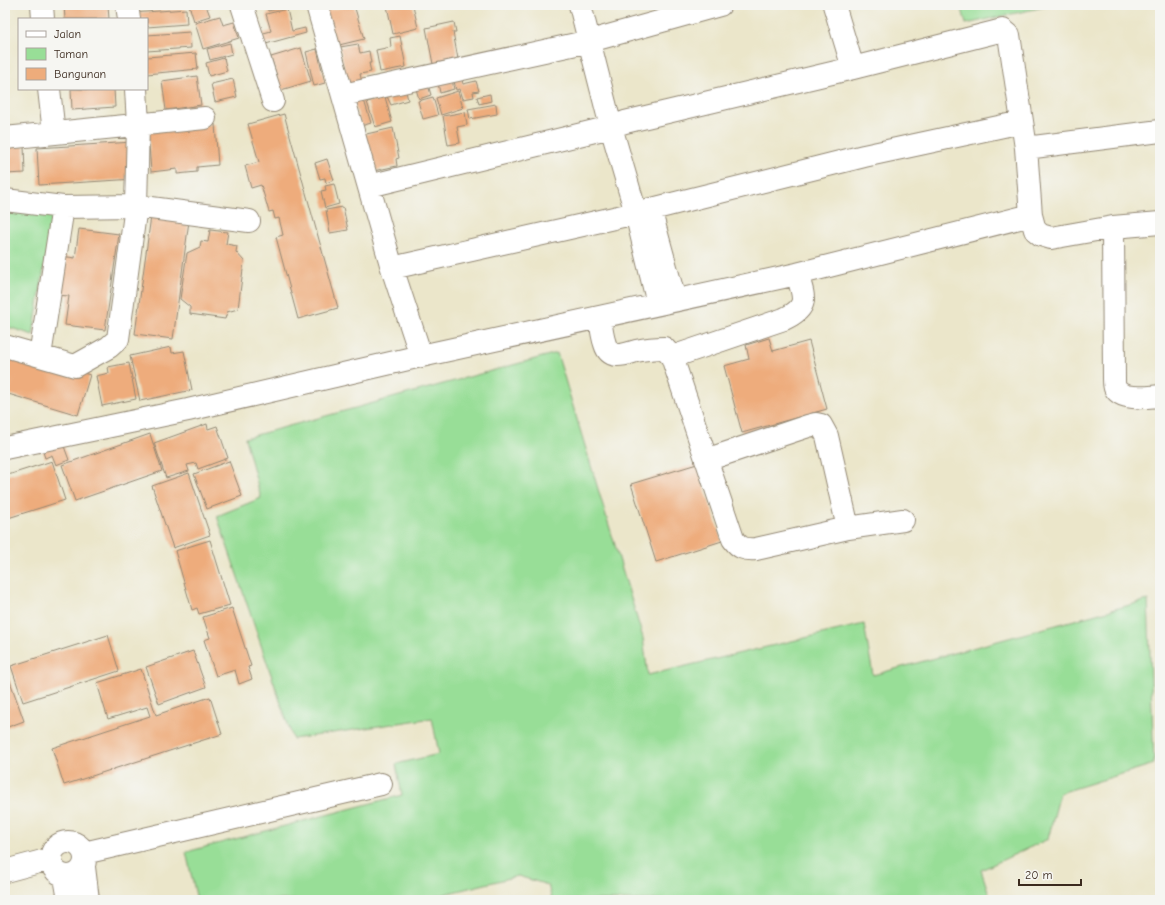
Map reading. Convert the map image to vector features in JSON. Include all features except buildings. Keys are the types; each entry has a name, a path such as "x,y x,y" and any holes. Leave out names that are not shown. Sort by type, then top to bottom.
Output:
{"street":[{"path":"42,5 43,18"},
{"path":"127,5 129,18"},
{"path":"242,5 273,101"},
{"path":"580,5 596,39 666,302"},
{"path":"596,5 596,39"},
{"path":"343,95 596,39 720,5"},
{"path":"834,5 853,68"},
{"path":"323,6 343,95 392,268 421,356"},
{"path":"370,186 1003,30 1009,35 1026,148 1031,215 1035,230 1040,235 1051,238 1113,227 1160,222"},
{"path":"50,90 54,133"},
{"path":"5,346 75,366 110,347 118,339 136,206 138,124 136,90"},
{"path":"5,138 205,118"},
{"path":"392,268 643,212 864,156 1022,122"},
{"path":"1026,148 1160,131"},
{"path":"5,200 63,207 136,206 249,221"},
{"path":"40,356 63,207"},
{"path":"5,448 188,410 421,356 797,274 1031,215"},
{"path":"1113,227 1115,388 1120,394 1126,396 1160,396"},
{"path":"672,357 795,314 803,304 804,298 797,274"},
{"path":"600,317 605,346 610,352 623,356 641,350 664,348 672,357 732,539 736,545 748,550 756,549 848,528 903,520"},
{"path":"706,460 808,426 816,424 821,425 827,436 848,528"},
{"path":"69,900 78,866 81,847 75,843 62,843 56,846 50,859 51,865 59,875 78,866 381,784"},
{"path":"5,871 50,859"},
{"path":"78,866 88,900"}],"green space":[{"path":"961,5 1053,5 966,24"},
{"path":"5,209 53,214 33,335 5,326"},
{"path":"557,353 643,638 648,675 864,624 873,675 1148,600 1154,764 1060,793 1048,839 981,870 991,900 552,900 548,885 518,876 420,900 197,900 186,852 402,795 396,764 439,754 432,718 293,739 217,516 261,498 245,438"}]}
